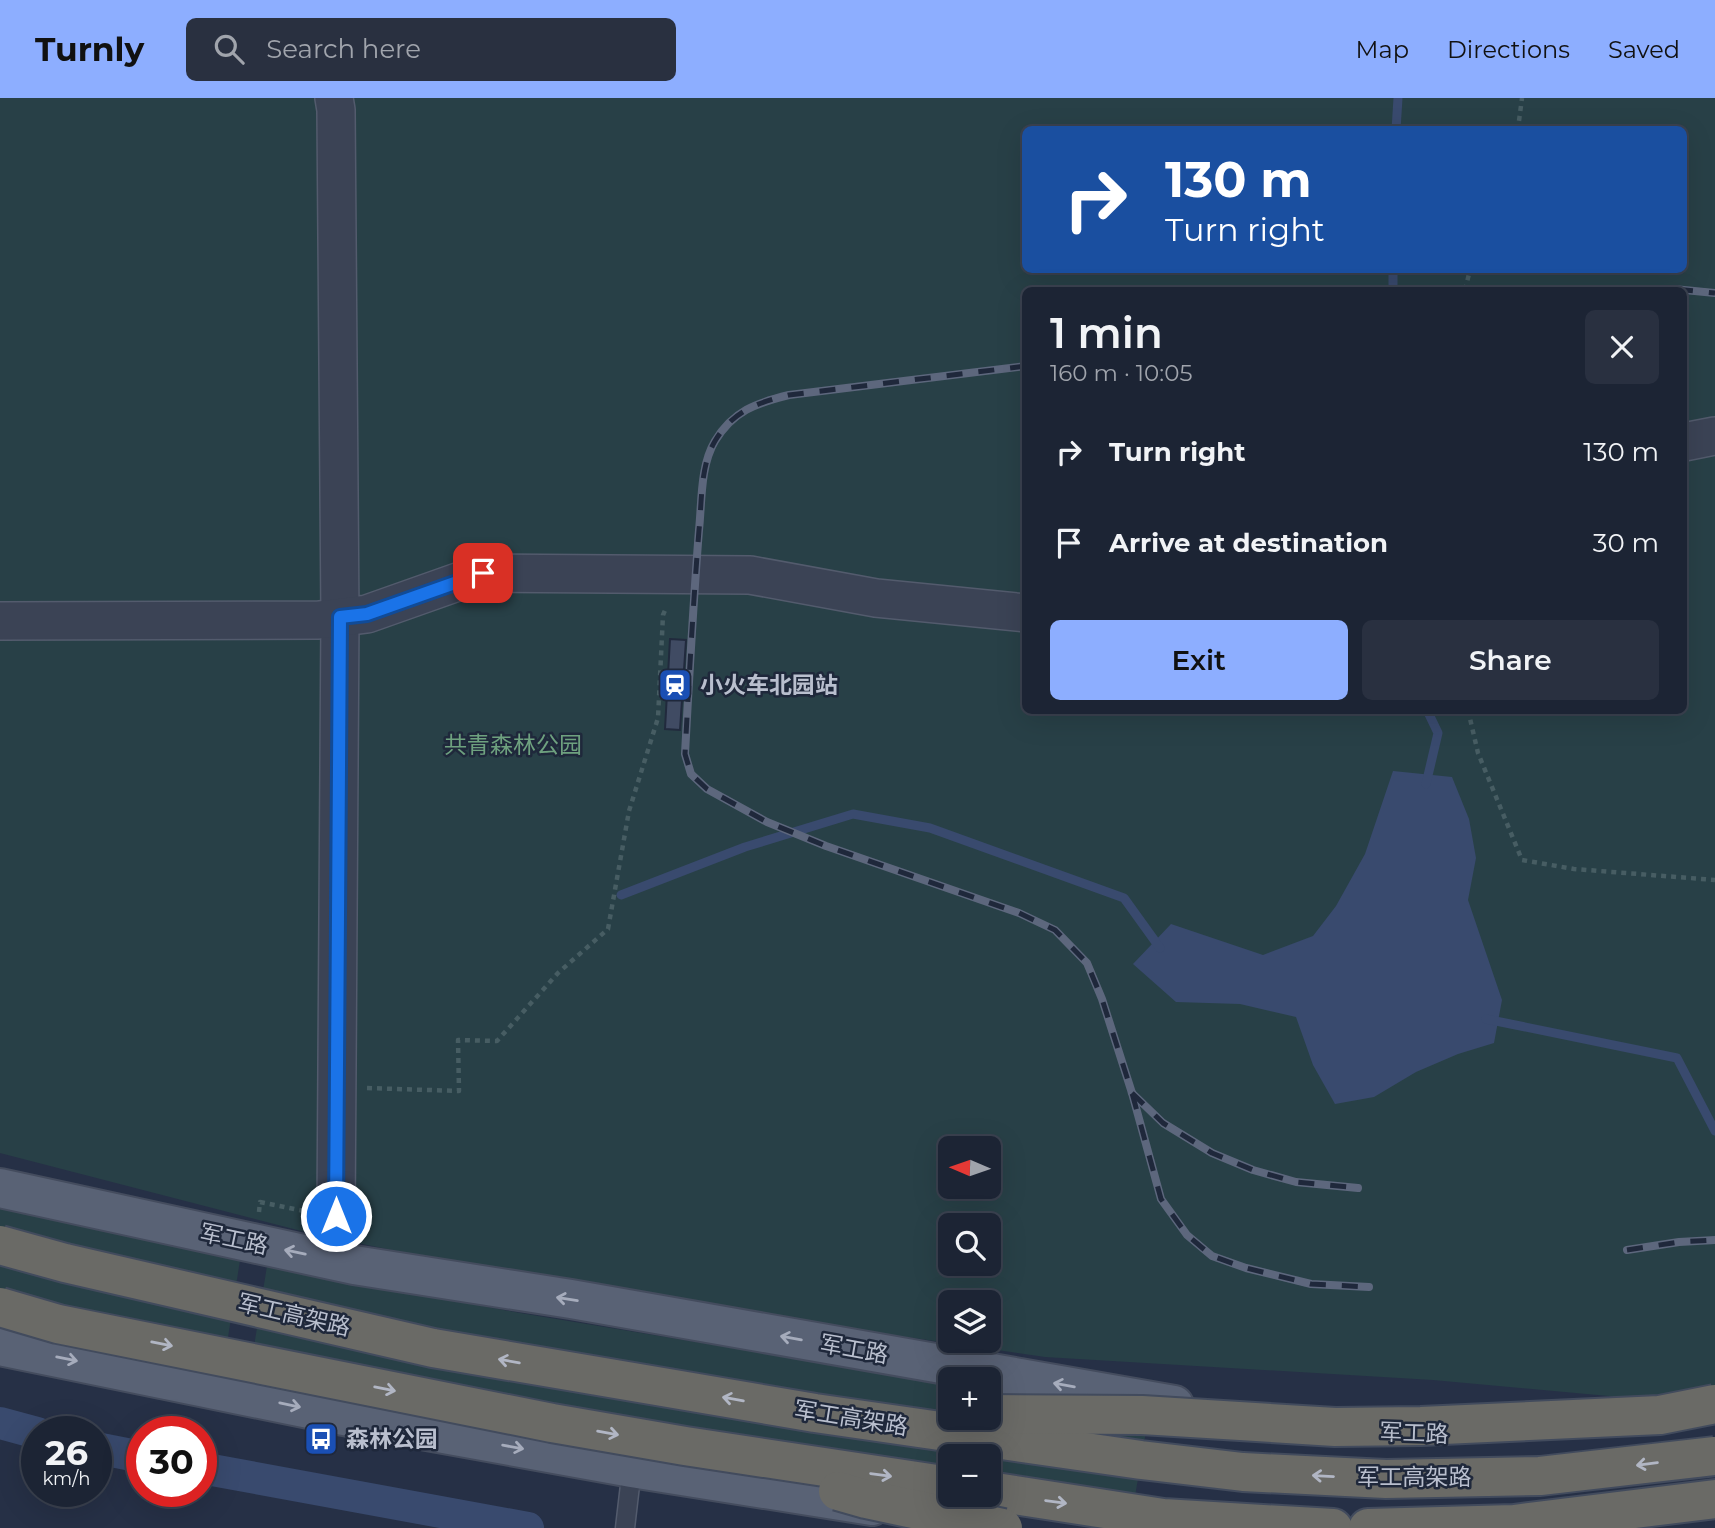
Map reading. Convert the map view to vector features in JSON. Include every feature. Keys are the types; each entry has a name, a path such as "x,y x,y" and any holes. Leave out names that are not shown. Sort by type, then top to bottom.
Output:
{"highway":[{"name":"军工高架路","path":"0,1245 65,1263 433,1348 815,1413 1141,1460 1243,1472 1373,1479 1539,1476 1715,1456"},
{"path":"0,1307 85,1329 552,1423 938,1484"},
{"path":"1001,1414 1142,1415 1335,1427 1422,1426 1660,1415 1715,1404"},
{"path":"815,1413 938,1414"},
{"path":"685,1446 866,1499 1003,1528"},
{"path":"1001,1494 1163,1518 1333,1528"},
{"path":"1368,1528 1514,1524 1715,1499"}],"main road":[{"name":"军工路","path":"0,1188 354,1265 571,1299 1315,1429 1537,1437 1671,1429 1715,1421"},
{"path":"0,1346 333,1414 632,1468 1022,1528"}],"street":[{"path":"334,98 337,110 340,617 336,1216"},
{"path":"1687,441 1715,436"},
{"path":"0,621 319,620 367,614 483,573 750,575 876,598 1022,613"}],"lane":[{"path":"625,1524 632,1468"}],"path":[{"path":"1517,126 1522,98"},
{"path":"336,1086 459,1091 458,1040 497,1041 558,973 608,929 628,811 658,718 663,615 679,575"},
{"path":"1469,714 1478,753 1522,860 1574,869 1715,880"}],"green space":[{"name":"共青森林公园","path":"0,98 1715,98 1715,1389 1663,1401 1433,1380 1045,1357 1001,1351 1001,1290 938,1290 938,1342 601,1293 309,1233 0,1153"},
{"path":"0,1207 240,1260 226,1350 0,1298"},
{"path":"267,1266 520,1313 938,1382 938,1430 1001,1430 1001,1393 1148,1420 1134,1502 1001,1483 1001,1444 938,1444 938,1473 252,1359"}],"water":[{"path":"1393,771 1452,777 1469,819 1476,858 1468,900 1502,1000 1494,1043 1458,1054 1416,1072 1374,1097 1335,1104 1313,1065 1296,1017 1240,1004 1176,1002 1133,964 1171,924 1263,955 1313,936 1336,906 1365,854"}],"building":[{"name":"小火车北园站","path":"670,639 686,640 680,730 665,729"}],"waterway":[{"path":"1396,126 1398,98"},
{"path":"1393,273 1393,287"},
{"path":"1426,784 1438,733 1429,714"},
{"path":"621,895 745,847 853,814 930,828 1124,898 1160,948"},
{"path":"1486,1019 1677,1058 1715,1131"},
{"path":"0,1423 21,1429"},
{"path":"112,1451 126,1454"},
{"path":"217,1471 528,1528"}],"railway":[{"path":"1687,290 1715,293"},
{"path":"1022,366 789,395 746,410 722,431 710,451 701,496 685,754 691,774 707,789 767,822 826,846 1019,913 1055,930 1087,963 1102,999 1132,1093 1161,1199 1187,1235 1212,1256 1246,1268 1311,1284 1369,1287"},
{"path":"1132,1093 1163,1123 1212,1153 1253,1170 1296,1182 1358,1188"},
{"path":"1627,1250 1715,1240"}],"place":[{"name":"小火车北园站","path":"675,685"},
{"name":"森林公园","path":"321,1439"}],"route":[{"path":"336,1216 340,617 367,614 483,573"}]}
